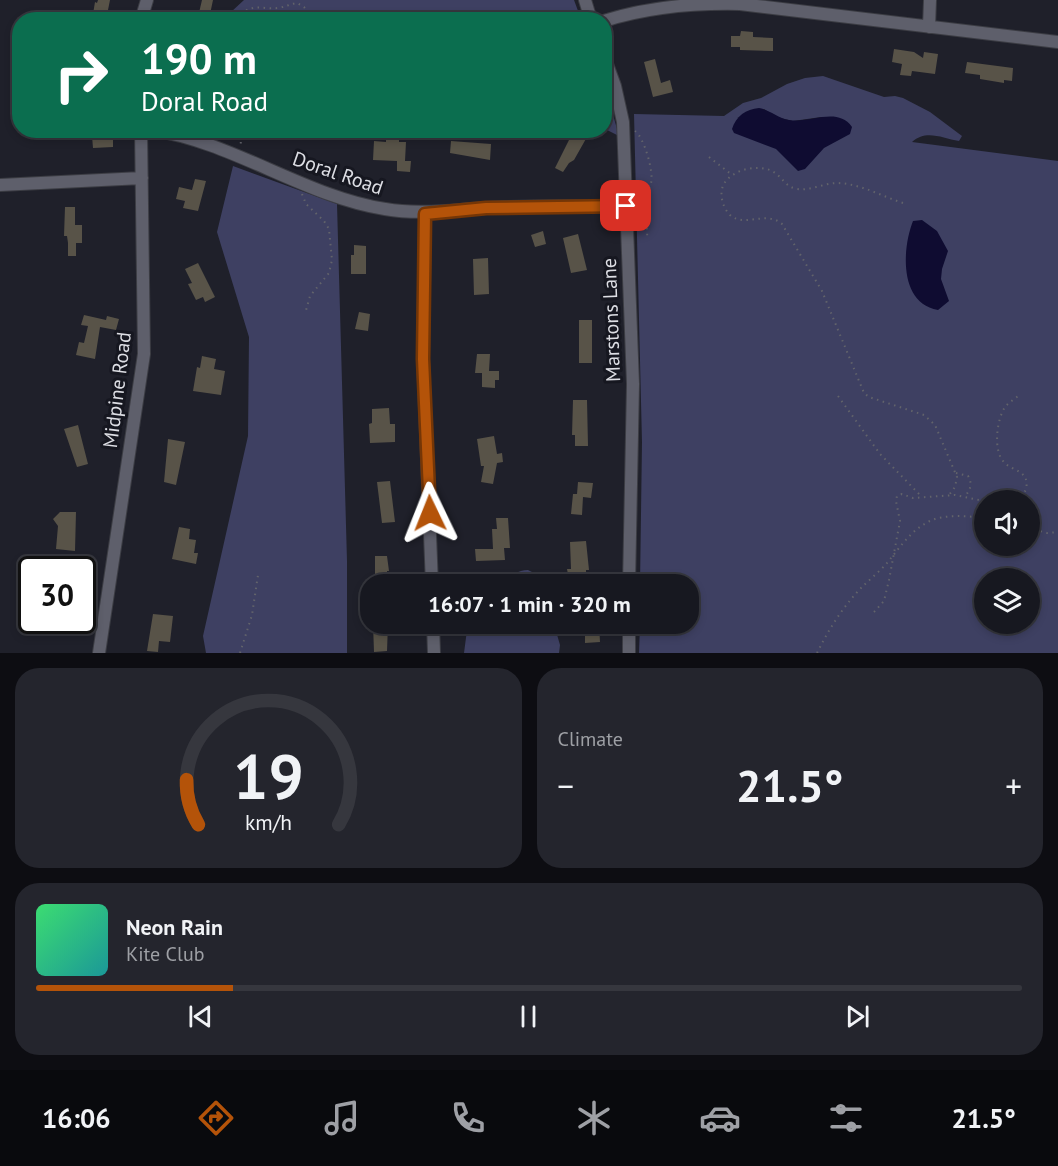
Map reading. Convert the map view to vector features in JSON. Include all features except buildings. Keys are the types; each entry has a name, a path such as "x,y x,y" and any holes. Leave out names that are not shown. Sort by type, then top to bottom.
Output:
{"street":[{"path":"928,27 930,0"},
{"path":"612,19 660,8 724,4 1058,42"},
{"name":"Marstons Lane","path":"612,78 623,122 633,384 629,574"},
{"name":"Midpine Road","path":"99,653 144,354 141,138"},
{"name":"Doral Road","path":"184,138 345,199 384,209 425,214 486,208 626,206"},
{"path":"0,185 142,178"},
{"path":"425,214 423,359 432,574"},
{"path":"434,634 434,653"},
{"path":"629,634 629,653"}],"path":[{"path":"244,12 252,8 275,9 297,3 307,12"},
{"path":"623,122 641,136 651,168 651,182 644,207 647,238"},
{"path":"709,157 731,174"},
{"path":"903,203 854,184 827,183 796,189 766,169 731,174 721,191 729,214 742,220 773,218 782,224 822,291 864,393 869,397 930,419 939,431 946,454 956,473 956,482 949,495"},
{"path":"299,182 306,204 329,229 332,260 328,273 310,296 306,314"},
{"path":"1019,395 1003,411 997,437 1000,457 1007,465 1022,472 1026,477 1026,490"},
{"path":"838,396 880,454 922,497"},
{"path":"956,473 968,476 970,481 971,489 965,498"},
{"path":"874,612 886,596 900,521 896,498 902,494 913,498 949,495 974,499"},
{"path":"817,653 831,626 844,608 910,536 929,522 948,517 974,518"},
{"path":"1040,531 1058,532"},
{"path":"240,653 252,615 258,575"}],"shaded area":[{"path":"244,0 574,0 578,12 231,12"},
{"path":"823,76 884,97 903,98 930,112 962,136 959,141 929,135 912,142 1058,161 1058,653 639,653 640,634 699,634 699,574 640,574 642,442 634,114 724,116 743,103 761,98 787,84 805,78","holes":["764,109 776,117 793,121 821,117 850,134 737,118"]},
{"path":"759,108 781,118 797,121 823,117 839,118 852,127 850,134 824,148 805,169 798,171 776,149 734,133 732,129 739,117 750,110"},
{"path":"612,111 619,136 612,132"},
{"path":"233,166 337,204 347,561 347,653 206,653 203,636 248,436 249,337 217,232"},
{"path":"922,220 937,231 948,251 941,279 949,301 938,310 925,305 916,297 907,273 909,233 913,221"},
{"path":"528,570 534,574 516,574"},
{"path":"466,634 557,634 560,645 559,653 464,653"}],"route":[{"path":"430,513 423,359 425,214 486,208 626,206"}]}
